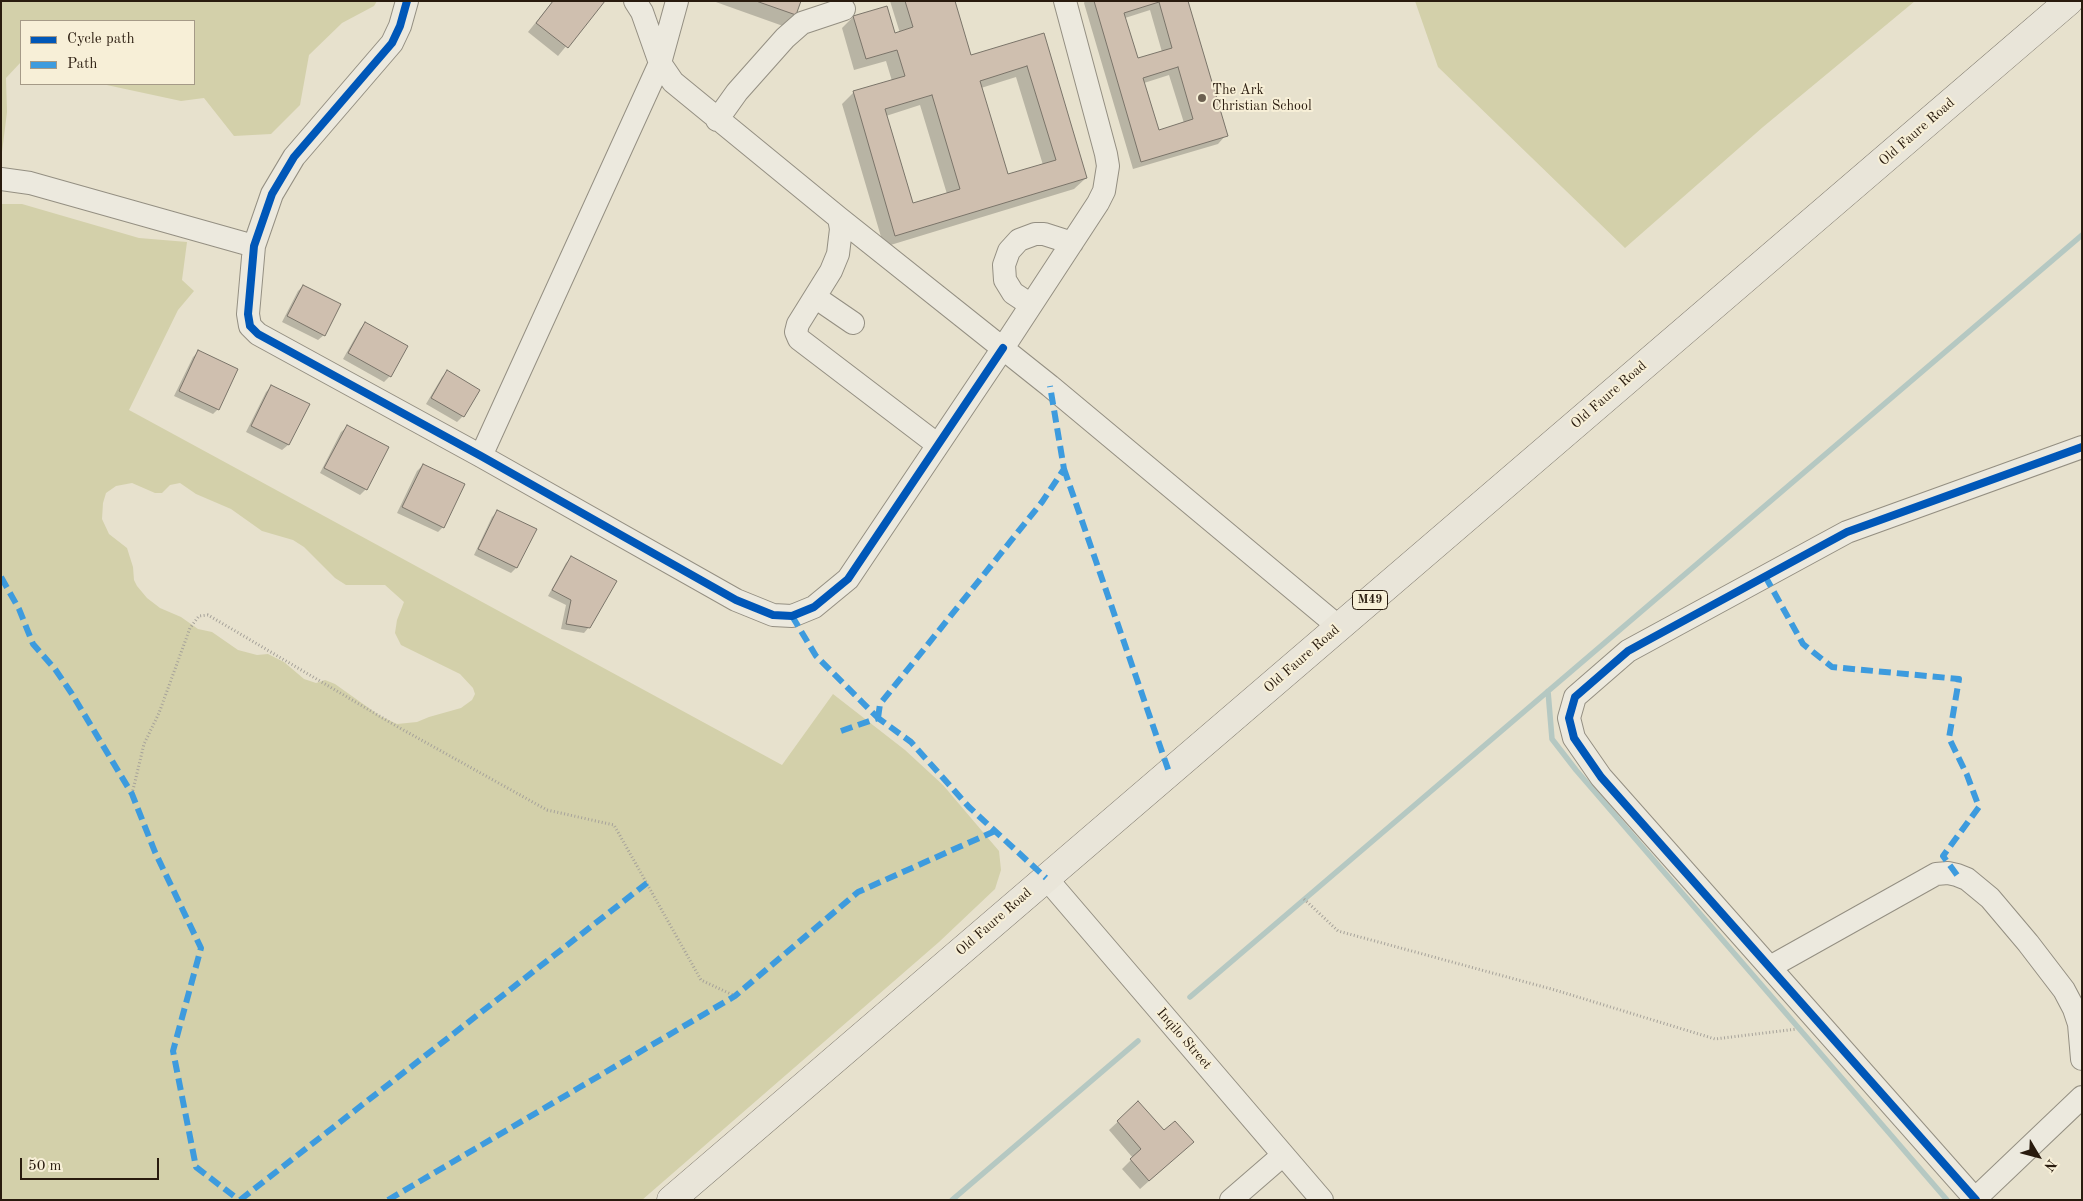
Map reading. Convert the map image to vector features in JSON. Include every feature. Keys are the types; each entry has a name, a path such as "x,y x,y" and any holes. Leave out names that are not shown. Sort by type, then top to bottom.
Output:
{"main road":[{"name":"Old Faure Road","path":"671,1200 2069,1"}],"street":[{"path":"407,1 400,26 392,43 294,156 272,194 254,246 248,314 250,326 258,334 481,456 736,600 773,615 792,616 814,607 848,579 1032,305 1101,197 1107,178 1106,154 1065,1"},
{"path":"635,1 642,12 660,63 673,82 717,120 1003,348 1339,627"},
{"path":"481,456 660,63 677,1"},
{"path":"717,120 737,92 785,38 802,23 844,9"},
{"path":"1,179 30,183 254,246"},
{"path":"839,218 841,229 838,254 831,271 798,324 796,332 799,339 938,445"},
{"path":"1032,305 1013,293 1005,280 1004,265 1009,251 1019,240 1035,234 1044,234 1072,243"},
{"path":"838,254 867,240"},
{"path":"815,297 853,323"},
{"path":"2082,446 1847,532 1628,650 1575,697 1569,718 1574,738 1601,777 1975,1200 2082,1096"},
{"path":"1770,967 1936,874 1948,873 1957,875 1967,880 1990,898 2064,990 2074,1009 2078,1024 2082,1059"},
{"name":"Inqilo Street","path":"1046,878 1322,1200"},
{"path":"1230,1200 1283,1155"}],"path":[{"path":"132,794 144,744 159,713 190,628 199,616 208,615 398,727 547,810 614,825 701,980 735,996"},
{"path":"1304,899 1338,931 1555,990 1715,1039 1800,1028"}],"shaded area":[{"path":"1,1 377,1 374,6 342,23 309,55 300,105 271,134 234,136 204,98 181,101 107,85 195,85 195,20 20,20 20,63 6,78 7,112 1,160"},
{"path":"1415,1 1915,1 1763,127 1625,248 1438,67"},
{"path":"1,204 22,204 139,238 187,242 182,280 194,291 178,310 129,410 782,765 833,694 905,750 943,785 999,851 1001,870 995,889 939,942 642,1200 1,1200","holes":["132,483 155,493 162,493 170,485 180,483 196,494 231,509 262,531 293,540 304,547 335,578 346,585 385,585 404,602 397,620 395,633 401,645 460,674 473,688 475,694 472,700 461,708 417,722 397,724 380,716 335,684 325,680 316,683 304,679 284,662 268,654 257,655 238,650 212,632 198,629 181,617 160,608 147,598 137,586 127,548 109,534 102,519 106,493 116,486"]}],"building":[{"path":"553,1 605,1 568,48 536,23"},
{"path":"756,1 801,1 796,15"},
{"path":"905,1 955,1 971,55 1044,33 1087,178 895,236 853,91 905,76 897,50 866,59 853,16 887,6 895,33 913,27","holes":["1027,66 1056,160 1008,174 980,81","932,95 960,189 913,203 885,109"]},
{"name":"The Ark Christian School","path":"1094,1 1188,1 1228,136 1141,162","holes":["1159,2 1172,48 1138,58 1124,13","1178,67 1193,119 1159,130 1143,78"]},
{"path":"303,285 341,304 325,336 287,316"},
{"path":"365,322 408,346 391,377 348,353"},
{"path":"198,350 238,369 219,410 179,391"},
{"path":"447,370 480,390 464,417 431,398"},
{"path":"271,385 310,404 289,445 251,426"},
{"path":"347,425 389,447 367,490 324,468"},
{"path":"423,464 465,484 444,528 402,507"},
{"path":"497,510 537,529 517,568 478,549"},
{"path":"571,556 617,581 590,628 566,624 571,600 552,590"},
{"path":"1138,1101 1164,1130 1175,1121 1194,1142 1149,1181 1130,1159 1141,1149 1117,1121"}],"waterway":[{"path":"1190,997 2082,235"},
{"path":"1548,691 1552,739 1576,770 1947,1200"},
{"path":"952,1200 1138,1041"}],"marked path":[{"path":"878,718 880,704 1042,502 1064,469 1050,386"},
{"path":"1064,469 1169,772"},
{"path":"1765,576 1803,644 1832,667 1959,679 1949,738 1967,775 1979,807 1943,856 1957,875"},
{"path":"1,577 19,609 33,644 55,669 72,694 132,794 155,852 201,948 173,1051 196,1167 239,1200"},
{"path":"792,616 816,656 878,718"},
{"path":"841,731 878,718 911,742 969,807 1046,878"},
{"path":"388,1200 735,996 858,892 995,831"},
{"path":"240,1200 647,883"}],"cycle path":[{"path":"407,1 400,26 392,43 294,157 272,194 254,246 248,314 250,326 258,334 481,456 736,600 773,615 792,616 814,607 848,579 1003,348"},
{"path":"1976,1200 1601,777 1574,738 1569,718 1575,697 1628,651 1847,532 2082,447"}],"place":[{"name":"The Ark Christian School","path":"1202,98"}]}
